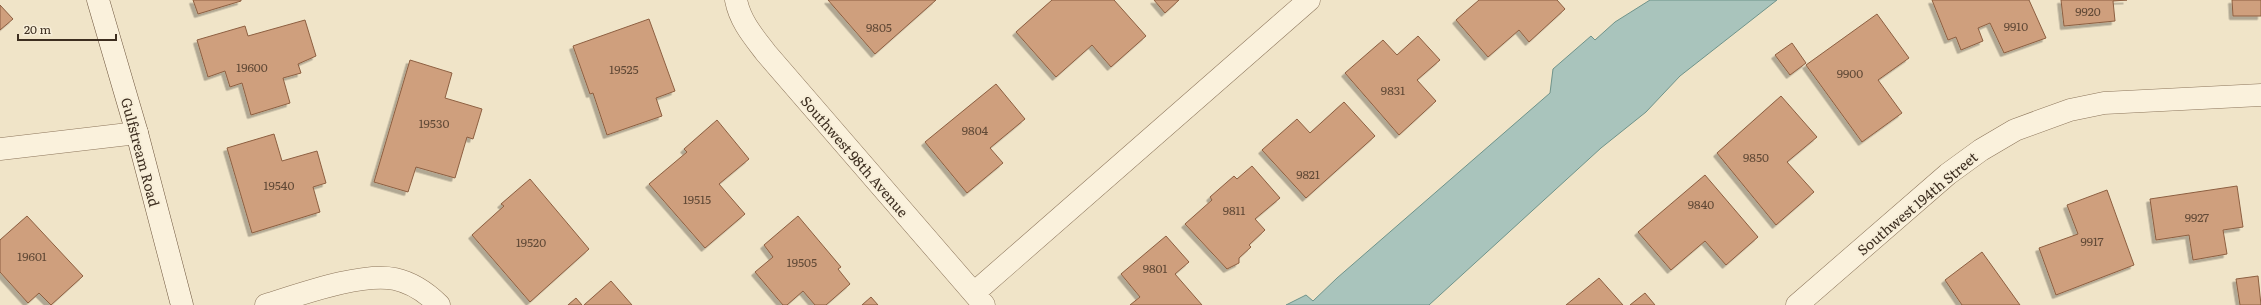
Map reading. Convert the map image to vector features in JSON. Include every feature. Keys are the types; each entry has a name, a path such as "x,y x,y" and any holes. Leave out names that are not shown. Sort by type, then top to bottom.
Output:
{"street":[{"name":"Gulfstream Road","path":"98,0 137,133 182,305"},
{"name":"Southwest 98th Avenue","path":"736,0 741,17 748,30 766,53 979,299"},
{"path":"979,299 1309,0"},
{"name":"Southwest 194th Street","path":"1797,305 1948,174 1981,150 2015,130 2070,110 2104,103 2130,100 2261,95"},
{"path":"0,149 137,133"},
{"path":"266,305 324,288 364,279 393,279 410,284 425,292 439,305"}],"water":[{"path":"1650,0 1777,0 1680,76 1646,112 1601,148 1429,305 1286,305 1306,295 1313,301 1337,278 1550,93 1553,69 1591,36 1595,40 1615,22"}],"building":[{"path":"193,0 241,0 241,1 198,14"},
{"path":"828,0 936,0 875,54"},
{"path":"1052,0 1114,0 1146,36 1111,67 1092,45 1056,77 1016,32"},
{"path":"1154,0 1179,0 1165,13"},
{"path":"1479,0 1557,0 1565,9 1529,42 1519,30 1488,57 1456,20"},
{"path":"1932,0 2029,0 2046,38 2004,53 1990,23 1978,28 1983,41 1961,50 1956,37 1948,40"},
{"path":"2061,0 2127,0 2113,1 2115,21 2064,26"},
{"path":"2232,0 2261,0 2261,16 2233,16"},
{"path":"0,5 13,19 0,30"},
{"path":"1877,14 1909,58 1878,80 1902,113 1862,142 1806,65"},
{"path":"649,19 675,91 656,98 662,116 607,135 593,93 590,94 573,46"},
{"path":"305,20 316,56 298,64 301,73 283,78 290,103 251,115 242,83 230,87 225,71 208,77 197,40 245,26 248,36"},
{"path":"1418,36 1440,60 1417,80 1436,101 1399,135 1345,73 1383,40 1397,55"},
{"path":"1792,43 1806,63 1790,75 1775,55"},
{"path":"410,60 452,73 445,98 482,109 473,139 467,137 455,178 416,167 408,192 374,182"},
{"path":"996,84 1025,119 990,148 1003,163 967,193 925,142"},
{"path":"1781,96 1817,137 1787,162 1814,192 1776,225 1717,153"},
{"path":"1344,102 1375,136 1306,198 1262,150 1297,119 1310,133"},
{"path":"717,120 749,159 719,184 745,214 705,248 649,184 687,152 684,149"},
{"path":"274,134 282,161 317,151 326,183 313,187 320,212 252,233 227,148"},
{"path":"1252,166 1280,198 1255,219 1265,230 1249,245 1251,247 1239,258 1239,263 1227,269 1185,224 1212,200 1210,197 1234,176 1237,179"},
{"path":"1705,175 1758,237 1726,265 1705,241 1671,270 1638,232"},
{"path":"530,179 589,249 530,302 472,235 504,206 501,204"},
{"path":"2237,186 2243,227 2223,230 2227,254 2193,260 2189,235 2156,240 2150,199"},
{"path":"2107,190 2134,265 2056,295 2039,248 2078,234 2067,205"},
{"path":"27,216 83,276 51,305 39,293 28,303 0,272 0,240"},
{"path":"798,216 841,267 838,269 850,284 826,305 815,305 803,291 787,305 783,305 755,272 773,257 764,245"},
{"path":"1166,236 1189,262 1175,274 1202,305 1130,305 1140,297 1121,274"},
{"path":"1982,252 2020,305 1962,305 1945,280"},
{"path":"2258,276 2261,305 2240,305 2236,279"},
{"path":"1599,278 1623,305 1566,305"},
{"path":"611,281 632,305 584,305"},
{"path":"1645,293 1655,305 1630,305"},
{"path":"871,297 878,305 862,305"},
{"path":"576,298 582,305 568,305"}]}
